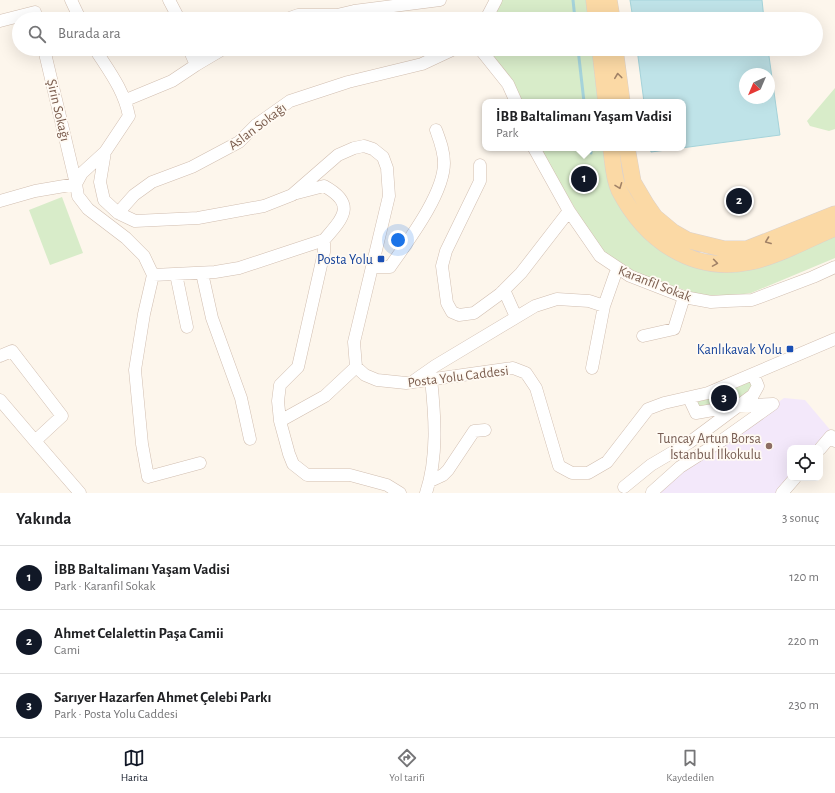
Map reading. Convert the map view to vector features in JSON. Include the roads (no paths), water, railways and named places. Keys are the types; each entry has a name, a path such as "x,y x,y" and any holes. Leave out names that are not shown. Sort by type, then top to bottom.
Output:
{"main road":[{"path":"594,0 595,12"},
{"path":"609,0 611,12"},
{"path":"601,56 606,99"},
{"path":"616,56 622,99"},
{"path":"611,151 614,174 619,189 644,228 661,242 686,256 715,264 750,262 771,255 835,228"},
{"path":"628,151 633,182 646,204 655,217 673,232 688,240 724,248 747,249 835,214"}],"street":[{"path":"72,0 77,12"},
{"path":"168,0 175,12"},
{"path":"347,12 440,0"},
{"path":"490,12 496,0"},
{"path":"0,21 12,17"},
{"name":"Şirin Sokağı","path":"46,56 78,196 88,209 126,238 144,256 153,275"},
{"path":"0,201 75,178 105,152 129,116 126,100 100,56"},
{"path":"192,56 196,65"},
{"path":"126,100 172,80 211,56"},
{"name":"Aslan Sokağı","path":"118,213 134,195 152,182 192,167 239,142 256,125 290,101 348,82 422,64 439,56"},
{"path":"486,56 508,84 515,99"},
{"path":"372,267 390,267 436,195 444,165 442,146 436,130"},
{"path":"280,421 325,396 356,367 354,342 390,196 387,168 383,157 364,146 354,148 338,155 292,195"},
{"name":"Karanfil Sokak","path":"536,151 569,211 600,256 617,269 630,276 684,297 711,302 752,300 835,267"},
{"path":"105,152 100,182 104,200 118,213 135,221 198,218 264,206 292,195 324,186 337,193 344,206 343,218 324,240 239,268 202,273 153,275 144,314 135,370 142,444 148,477 200,463"},
{"path":"480,165 480,181 446,251 442,266 447,303 452,312 459,315 474,313 504,290 521,273 569,211"},
{"path":"324,240 324,252 298,367 280,385 278,401 280,421 294,464 307,475 350,475 387,485 400,493"},
{"path":"592,368 604,306 617,269"},
{"path":"202,273 212,318 242,398 250,439"},
{"path":"176,274 187,328"},
{"path":"504,290 516,317"},
{"path":"643,336 674,329 684,297"},
{"path":"413,382 435,366 536,306 557,300 589,301 604,306"},
{"name":"Posta Yolu Caddesi","path":"356,367 365,375 377,380 406,383 512,368 526,372 536,388 559,466 572,472 588,473 606,462 648,409 664,403 708,393 835,339"},
{"path":"0,356 12,351 62,416 35,441"},
{"path":"624,487 651,465 690,442 736,406 753,395 758,386 753,374"},
{"path":"426,493 430,481 434,438 431,379"},
{"path":"652,493 680,467 721,441 773,404 736,406 696,413 689,398"},
{"path":"0,400 80,493"},
{"path":"430,481 443,475 448,470 474,431 485,430"},
{"path":"823,446 834,437"},
{"path":"651,465 680,467"},
{"path":"782,493 792,481"}],"water":[{"path":"630,0 762,0 763,12 632,12"},
{"path":"638,56 769,56 771,68 739,68 739,104 775,104 775,99 780,135 686,148 686,99 644,99"}],"waterway":[{"path":"573,0 574,12"},
{"path":"579,56 584,99"}],"place":[{"name":"İBB Baltalimanı Yaşam Vadisi","path":"584,179"},
{"name":"Ahmet Celalettin Paşa Camii","path":"739,201"},
{"name":"Posta Yolu","path":"381,259"},
{"name":"Kanlıkavak Yolu","path":"790,349"},
{"name":"Sarıyer Hazarfen Ahmet Çelebi Parkı","path":"724,398"},
{"name":"Tuncay Artun Borsa İstanbul İlkokulu","path":"769,446"}]}
